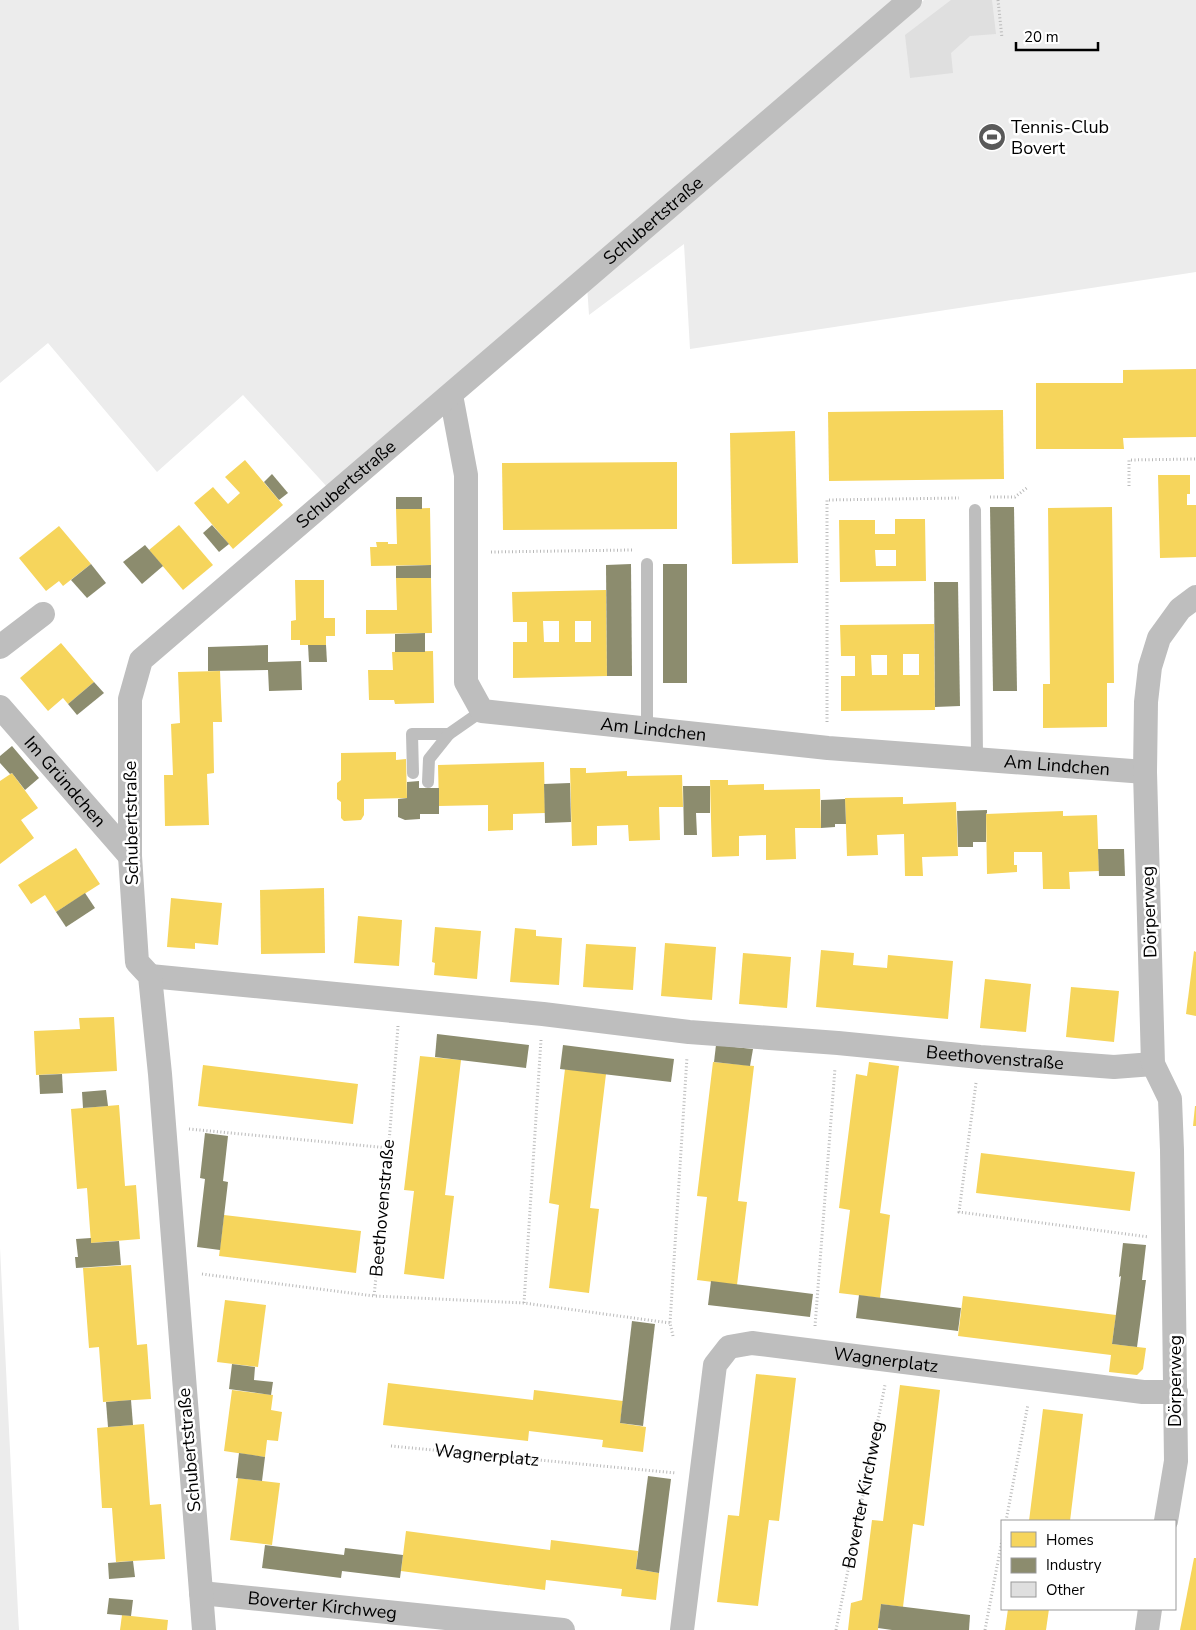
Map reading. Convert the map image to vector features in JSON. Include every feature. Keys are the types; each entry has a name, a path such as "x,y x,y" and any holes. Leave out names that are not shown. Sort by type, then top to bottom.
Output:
{"street":[{"name":"Schubertstraße","path":"204,1630 174,1271 160,1074 150,976 137,962 130,856 130,699 141,660 910,0"},
{"path":"451,395 466,475 466,682 482,711"},
{"name":"Dörperweg","path":"1166,1520 1176,1461 1174,1240 1170,1099 1153,1064 1145,772 1146,702 1150,667 1159,638 1180,610 1196,597"},
{"path":"0,647 43,614"},
{"name":"Im Gründchen","path":"0,707 130,856"},
{"name":"Am Lindchen","path":"482,711 828,748 1145,772"},
{"name":"Beethovenstraße","path":"150,976 543,1014 689,1032 1114,1067 1153,1064"},
{"name":"Wagnerplatz","path":"682,1630 715,1365 729,1348 752,1343 1143,1392 1176,1392"},
{"name":"Boverter Kirchweg","path":"201,1593 444,1624 563,1630"},
{"path":"1147,1630 1150,1610"}],"lane":[{"path":"975,510 977,760"},
{"path":"647,564 647,729"},
{"path":"428,782 429,759 449,734 482,711"},
{"path":"413,773 412,734 449,734"}],"path":[{"path":"998,0 1002,38"},
{"path":"1129,486 1128,460 1196,459"},
{"path":"985,497 1015,497 1028,487"},
{"path":"828,748 827,500 965,498"},
{"path":"466,552 638,550 646,554 647,564"},
{"name":"Beethovenstraße","path":"400,1000 374,1296 524,1303 670,1323"},
{"path":"524,1303 543,1014"},
{"path":"672,1336 670,1323 689,1032"},
{"path":"813,1350 838,1043"},
{"path":"980,1057 960,1212 1174,1240"},
{"path":"163,1126 388,1148"},
{"path":"174,1271 374,1296"},
{"name":"Boverter Kirchweg","path":"836,1630 890,1360"},
{"path":"1006,1520 1033,1379"},
{"name":"Wagnerplatz","path":"391,1446 702,1476"},
{"path":"985,1630 1001,1545"}],"shaded area":[{"path":"0,0 901,0 329,489 243,395 157,472 48,343 0,383"},
{"name":"Tennis-Club Bovert","path":"924,0 1196,0 1196,272 690,349 684,244 589,315 587,285"},
{"path":"0,1248 18,1612 19,1630 0,1630"}],"building: Homes":[{"path":"1196,369 1196,437 1123,438 1124,449 1036,449 1036,383 1123,383 1123,370"},
{"path":"1003,410 1004,479 829,481 828,412"},
{"path":"795,431 798,563 732,564 730,433"},
{"path":"245,460 283,505 233,549 194,503 213,487 228,504 240,493 225,477"},
{"path":"677,462 677,529 503,530 502,463"},
{"path":"1158,475 1190,475 1190,494 1187,494 1187,505 1196,505 1196,557 1160,558"},
{"path":"1112,507 1114,683 1107,683 1107,727 1043,728 1043,684 1050,684 1048,508"},
{"path":"430,508 431,565 371,566 370,547 377,547 376,542 397,544 396,509"},
{"path":"895,519 925,519 926,581 840,582 839,520 875,520 875,534 895,534","holes":["875,550 896,550 896,566 876,566"]},
{"path":"179,525 213,565 183,590 149,550"},
{"path":"59,526 91,564 63,586 59,581 46,591 19,558"},
{"path":"396,578 431,578 432,633 366,634 366,610 397,610"},
{"path":"295,580 324,580 324,618 335,618 335,636 326,636 326,645 300,645 300,640 291,640 291,621 296,620"},
{"path":"606,590 607,676 513,678 513,642 527,642 527,622 513,622 512,592","holes":["543,621 559,621 559,642 544,642","575,621 591,621 591,642 575,642"]},
{"path":"934,624 935,710 841,711 841,676 855,676 855,656 841,656 840,625","holes":["903,654 919,654 919,675 903,675","871,655 887,655 887,675 872,675"]},
{"path":"61,643 94,682 68,704 63,698 48,711 20,678"},
{"path":"433,651 434,703 395,704 394,700 369,700 368,670 393,670 392,652"},
{"path":"220,671 222,722 213,722 214,773 207,774 209,825 165,826 164,775 173,775 171,724 180,723 178,672"},
{"path":"396,752 396,760 406,759 407,798 364,799 364,815 361,820 344,821 341,818 341,802 337,799 337,783 341,780 341,753"},
{"path":"544,762 545,813 513,814 513,830 488,831 488,805 439,806 438,765"},
{"path":"570,768 586,768 586,773 627,771 627,776 682,775 683,807 659,807 660,840 629,841 628,825 597,826 597,845 572,846"},
{"path":"12,773 38,808 21,820 34,838 0,864 0,781"},
{"path":"710,780 728,780 728,785 764,784 764,790 820,789 821,828 795,828 796,859 766,860 766,835 739,836 739,856 712,857"},
{"path":"903,797 903,804 956,802 958,856 922,857 923,876 905,876 904,834 877,835 878,855 847,856 845,798"},
{"path":"1063,811 1063,816 1097,815 1099,871 1069,872 1070,889 1043,889 1042,852 1014,852 1014,865 1017,865 1017,872 987,874 986,814"},
{"path":"76,848 100,884 56,912 45,895 31,904 18,885"},
{"path":"324,888 325,953 261,954 260,890"},
{"path":"171,898 222,903 218,945 195,943 195,949 167,947"},
{"path":"358,916 402,920 399,966 354,963"},
{"path":"435,927 481,931 477,979 434,975 435,963 432,962"},
{"path":"515,928 536,930 536,936 562,938 559,985 510,982"},
{"path":"665,943 716,947 712,1000 661,996"},
{"path":"586,944 636,947 633,990 583,987"},
{"path":"821,950 854,953 853,965 887,968 888,955 953,961 948,1019 816,1007"},
{"path":"1194,951 1196,952 1196,1016 1186,1014"},
{"path":"743,953 791,957 787,1008 739,1004"},
{"path":"985,979 1031,984 1026,1032 980,1028"},
{"path":"1071,987 1119,991 1114,1042 1066,1037"},
{"path":"114,1017 117,1071 36,1075 34,1031 80,1029 79,1018"},
{"path":"420,1056 461,1060 445,1195 454,1196 444,1279 404,1274 414,1191 404,1190"},
{"path":"713,1062 754,1066 738,1201 747,1202 737,1285 697,1280 707,1197 697,1196"},
{"path":"869,1062 899,1066 880,1213 890,1215 880,1298 839,1293 850,1210 839,1208 856,1074 867,1076"},
{"path":"203,1065 358,1084 353,1124 198,1106"},
{"path":"565,1069 606,1074 590,1208 599,1209 589,1293 549,1288 559,1205 549,1203"},
{"path":"119,1105 125,1186 136,1185 140,1239 91,1243 87,1188 77,1189 71,1109"},
{"path":"1195,1106 1196,1126 1193,1126"},
{"path":"981,1153 1135,1172 1130,1211 976,1193"},
{"path":"224,1215 361,1231 356,1273 219,1256"},
{"path":"131,1265 137,1345 147,1344 151,1399 103,1402 99,1347 89,1348 83,1268"},
{"path":"963,1296 1116,1315 1112,1344 1146,1348 1143,1369 1137,1375 1109,1372 1111,1355 958,1336"},
{"path":"225,1300 266,1305 258,1367 217,1362"},
{"path":"756,1374 796,1378 779,1521 769,1520 758,1606 717,1602 728,1515 739,1516"},
{"path":"388,1383 533,1400 534,1390 623,1401 620,1423 646,1427 643,1452 602,1447 603,1440 529,1431 528,1441 383,1425"},
{"path":"900,1385 940,1390 924,1526 913,1524 903,1607 881,1604 878,1630 848,1630 851,1603 862,1600 872,1520 883,1521"},
{"path":"232,1390 273,1395 271,1410 282,1412 278,1441 267,1440 265,1457 224,1451"},
{"path":"1043,1409 1083,1414 1070,1520 1029,1520"},
{"path":"144,1424 150,1505 161,1504 165,1559 116,1562 112,1508 102,1508 97,1428"},
{"path":"238,1478 280,1483 272,1545 230,1540"},
{"path":"406,1531 550,1550 551,1540 638,1551 636,1569 659,1573 656,1600 621,1596 622,1589 546,1580 545,1590 401,1571"},
{"path":"1194,1558 1196,1558 1196,1630 1180,1630"},
{"path":"1008,1610 1049,1610 1046,1630 1005,1630"},
{"path":"122,1615 168,1620 167,1630 120,1630"}],"building: Industry":[{"path":"272,474 288,493 279,500 264,482"},
{"path":"396,497 422,497 422,509 396,509"},
{"path":"990,507 1014,507 1017,691 993,691"},
{"path":"212,525 229,544 219,552 203,533"},
{"path":"145,545 163,566 142,584 123,562"},
{"path":"91,564 106,583 87,598 71,580"},
{"path":"631,564 632,676 607,676 606,565"},
{"path":"663,564 687,564 687,683 663,683"},
{"path":"431,565 431,578 396,578 396,566"},
{"path":"934,582 958,582 960,706 935,707"},
{"path":"425,633 425,652 395,652 395,634"},
{"path":"268,645 268,662 301,661 302,690 269,691 268,670 208,671 208,647"},
{"path":"308,645 326,645 327,662 309,662"},
{"path":"94,682 104,693 77,715 68,704"},
{"path":"12,746 39,778 25,790 12,773 10,774 0,763 0,756"},
{"path":"419,781 419,788 439,788 439,814 420,814 420,819 405,820 398,817 398,799 407,798 407,782"},
{"path":"570,783 571,822 545,823 544,784"},
{"path":"683,786 710,786 710,813 696,813 697,835 684,835"},
{"path":"845,799 846,824 835,824 835,827 821,828 821,800"},
{"path":"987,810 986,842 973,842 973,847 958,847 957,811"},
{"path":"1098,849 1124,849 1125,876 1099,876"},
{"path":"85,893 95,908 66,927 56,912"},
{"path":"437,1034 529,1045 526,1068 435,1057"},
{"path":"563,1045 674,1059 671,1082 560,1069"},
{"path":"716,1045 753,1049 750,1066 714,1062"},
{"path":"62,1074 63,1093 40,1094 39,1075"},
{"path":"106,1090 108,1106 83,1108 82,1092"},
{"path":"205,1133 228,1136 223,1181 228,1182 220,1250 197,1247 205,1179 200,1178"},
{"path":"91,1238 91,1243 119,1241 121,1265 76,1268 75,1257 78,1257 76,1239"},
{"path":"1123,1243 1146,1245 1142,1280 1146,1280 1137,1347 1112,1344 1121,1276 1119,1277"},
{"path":"711,1281 813,1294 810,1317 708,1305"},
{"path":"859,1295 961,1308 958,1331 856,1318"},
{"path":"632,1321 655,1324 643,1426 620,1423"},
{"path":"232,1364 255,1367 254,1380 273,1382 271,1395 229,1389"},
{"path":"131,1400 133,1425 108,1427 106,1402"},
{"path":"239,1453 265,1457 262,1481 236,1478"},
{"path":"648,1476 671,1479 659,1573 636,1569"},
{"path":"265,1545 344,1555 345,1548 403,1555 400,1578 342,1571 341,1578 262,1568"},
{"path":"133,1561 135,1577 109,1579 108,1563"},
{"path":"109,1598 133,1600 131,1616 107,1614"},
{"path":"881,1604 970,1615 969,1630 892,1630 878,1628"}],"building: Other":[{"path":"951,0 992,0 996,34 970,36 951,53 953,73 910,78 905,35"}],"place":[{"name":"Tennis-Club Bovert","path":"992,137"}]}
